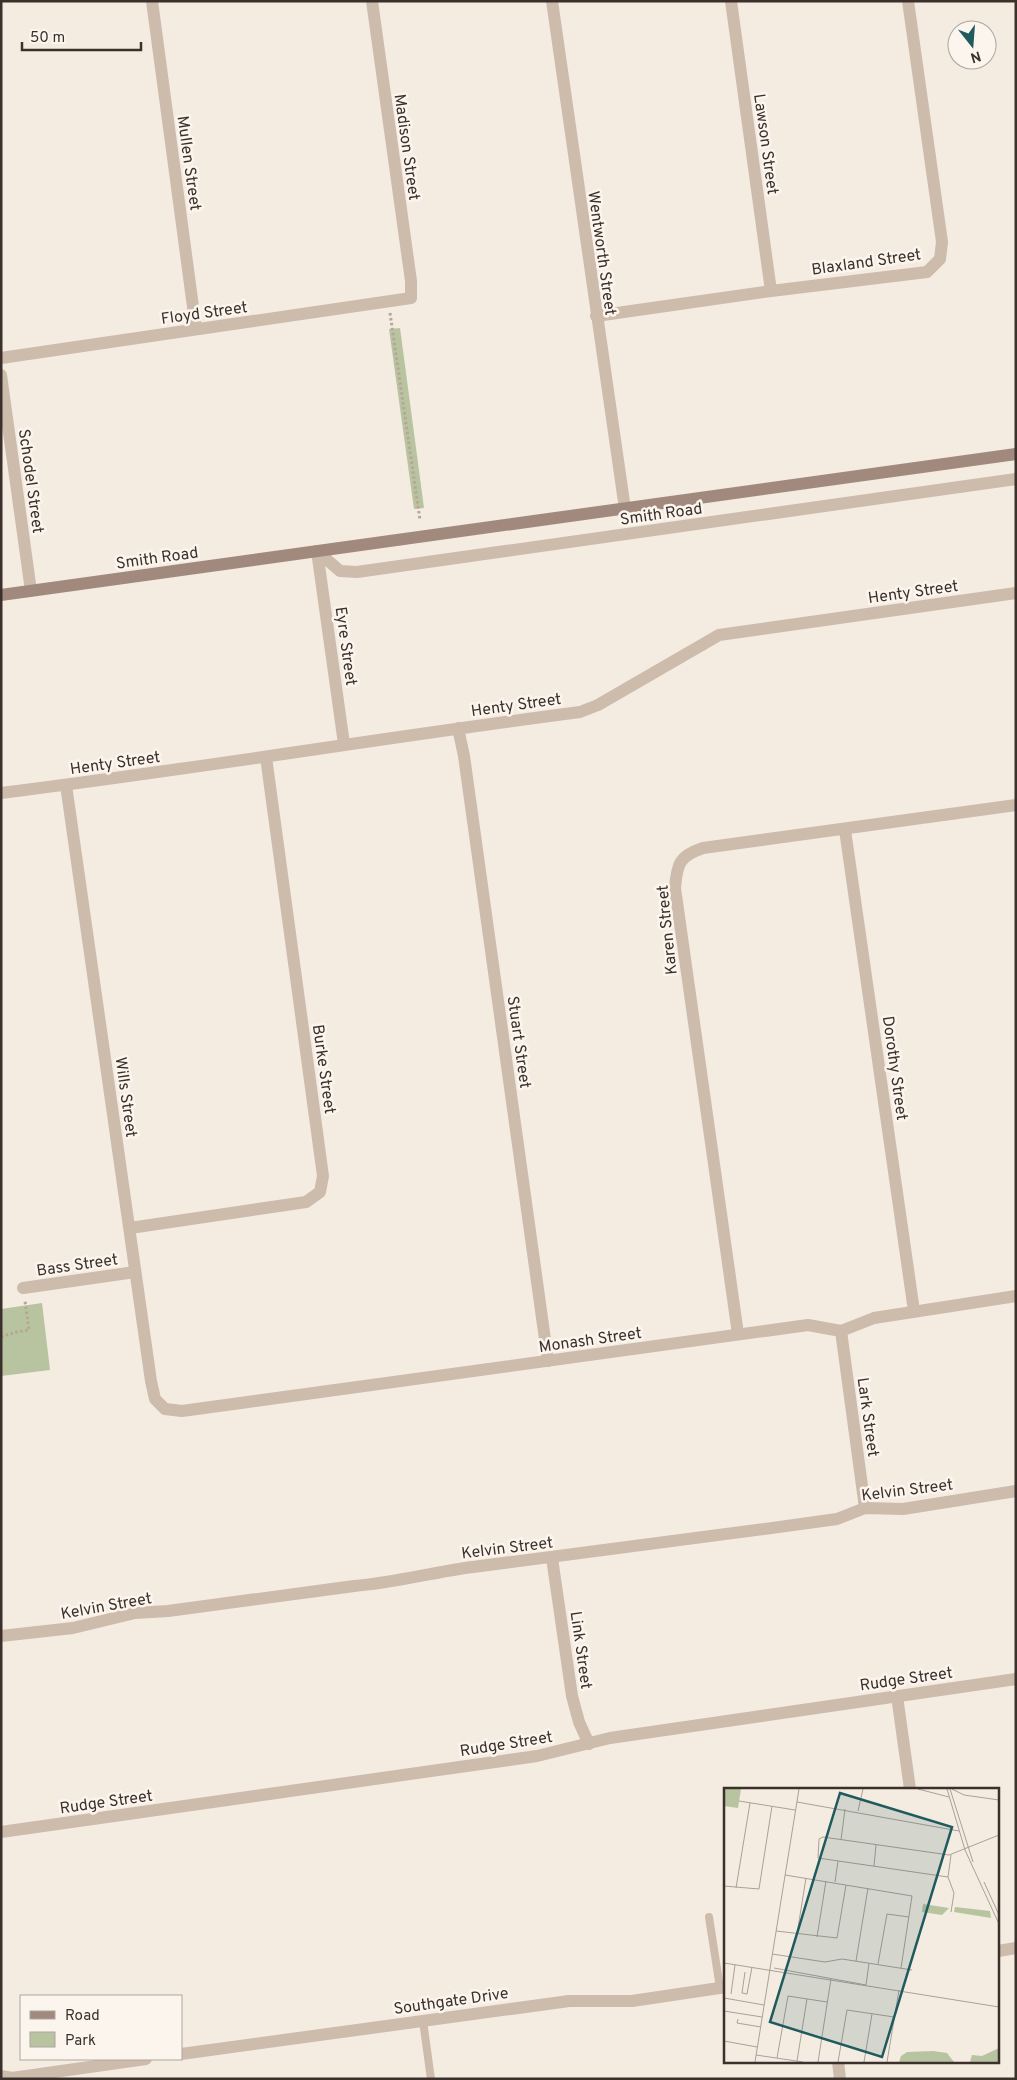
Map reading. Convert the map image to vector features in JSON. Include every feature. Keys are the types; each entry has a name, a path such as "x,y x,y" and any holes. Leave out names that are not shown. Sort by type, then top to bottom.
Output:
{"street":[{"name":"Mullen Street","path":"152,1 196,329"},
{"name":"Madison Street","path":"372,1 411,281 411,298"},
{"name":"Wentworth Street","path":"552,1 624,509"},
{"name":"Lawson Street","path":"731,1 771,291"},
{"name":"Blaxland Street","path":"596,316 771,291 927,272 940,259 942,242 908,1"},
{"name":"Floyd Street","path":"1,358 388,303 411,298"},
{"name":"Schodel Street","path":"1,375 3,404 31,591"},
{"name":"Smith Road","path":"1,595 1016,454"},
{"name":"Smith Road","path":"317,552 340,571 357,572 1016,480"},
{"name":"Eyre Street","path":"317,552 344,744"},
{"name":"Henty Street","path":"1,793 580,712 598,705 719,635 1016,593"},
{"name":"Stuart Street","path":"458,728 464,756 548,1361"},
{"name":"Burke Street","path":"130,1228 306,1202 320,1192 324,1176 266,757"},
{"name":"Wills Street","path":"66,785 135,1272 155,1399 165,1409"},
{"name":"Karen Street","path":"738,1334 675,888 677,867 690,852 703,848 1016,805"},
{"name":"Dorothy Street","path":"845,830 914,1310"},
{"name":"Bass Street","path":"23,1288 135,1272"},
{"name":"Monash Street","path":"165,1409 192,1410 808,1325 841,1330 874,1318 914,1310 1016,1296"},
{"name":"Lark Street","path":"841,1330 865,1508"},
{"name":"Kelvin Street","path":"1,1636 74,1628 135,1613 168,1612 380,1584 442,1572 837,1519 865,1508 903,1508 1016,1491"},
{"name":"Link Street","path":"552,1558 572,1696 579,1722 589,1744"},
{"name":"Rudge Street","path":"1,1832 518,1758 610,1738 1016,1679"},
{"path":"897,1696 910,1788"},
{"path":"1000,1951 1016,1948"},
{"name":"Southgate Drive","path":"182,2054 569,2001 632,2001 723,1987"},
{"path":"1,2076 12,2078 139,2060"},
{"path":"838,2062 840,2079"}],"lane":[{"path":"709,1916 723,1987"},
{"path":"424,2020 431,2079"}],"path":[{"path":"388,303 420,520"},
{"path":"1,1337 29,1330 23,1288"}],"green space":[{"path":"400,328 424,508 414,509 389,329"},
{"path":"42,1303 50,1370 1,1376 1,1309"}]}
